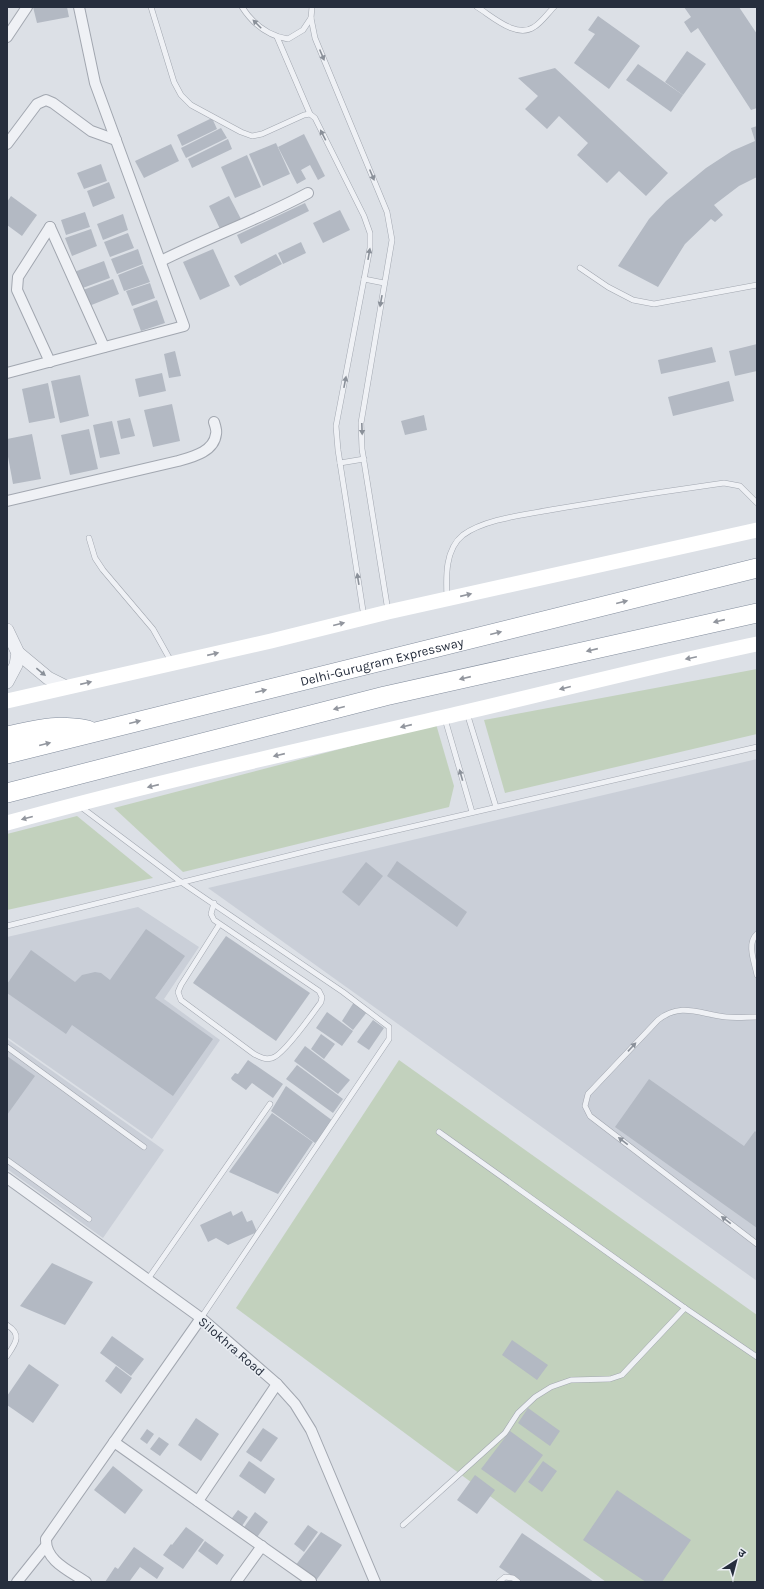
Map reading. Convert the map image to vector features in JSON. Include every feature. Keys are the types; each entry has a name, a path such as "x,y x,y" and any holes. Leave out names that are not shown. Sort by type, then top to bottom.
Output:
{"highway":[{"name":"Delhi-Gurugram Expressway","path":"7,754 757,568"},
{"path":"7,793 385,696 757,613"},
{"path":"7,736 50,726 64,726 97,731"}],"main road":[{"path":"7,701 388,612 757,530"},
{"path":"7,823 77,804 279,754 467,712 660,664 757,644"}],"street":[{"path":"7,37 27,7"},
{"path":"7,373 184,326 95,83 79,7"},
{"path":"7,144 37,104 46,100 53,103 91,131 116,140"},
{"path":"161,261 233,227 268,214 308,193"},
{"path":"50,362 17,290 16,283 18,277 50,228 104,347"},
{"path":"7,501 178,461 202,453 211,445 216,435 214,422"},
{"path":"7,631 18,653 48,678 66,687"},
{"path":"7,682 16,665 18,653"},
{"name":"Silokhra Road","path":"7,1178 201,1318 277,1384 295,1404 311,1430 375,1582"},
{"path":"17,1582 45,1547 46,1539 201,1318"},
{"path":"198,1501 277,1384"},
{"path":"114,1442 311,1581"},
{"path":"236,1582 262,1546"},
{"path":"45,1547 51,1558 86,1582"}],"lane":[{"path":"151,7 174,82 181,95 191,105 241,132 252,136 262,134 304,115 310,114"},
{"path":"242,7 262,29 277,37 288,39 303,30 310,18 312,7"},
{"path":"477,7 511,28 524,31 534,27 554,7"},
{"path":"310,18 314,38 387,212 392,240 361,423 364,459 388,612"},
{"path":"277,37 310,114 315,118 364,216 370,233 370,248 336,426 340,463 364,618"},
{"path":"580,268 608,287 633,300 654,304 757,285"},
{"path":"364,279 384,283"},
{"path":"340,463 364,459"},
{"path":"447,600 446,577 453,547 462,536 472,530 506,518 595,502 724,483 740,486 757,503"},
{"path":"89,538 95,558 103,570 153,629 173,663"},
{"path":"467,712 496,806"},
{"path":"444,717 472,812"},
{"path":"7,926 181,882 496,806 757,747"},
{"path":"77,804 181,882 214,903 380,1018 390,1028 389,1039 201,1318"},
{"path":"214,903 211,914 214,920 319,991 322,997 321,1002 282,1052 273,1058 264,1059 254,1054 181,1000 178,992 181,985 220,925"},
{"path":"757,934 754,936 751,948 757,975"},
{"path":"757,1017 727,1017 686,1010 668,1012 658,1020 588,1094 585,1106 590,1116 757,1244"},
{"path":"7,1047 144,1147"},
{"path":"148,1279 270,1104"},
{"path":"439,1132 685,1308 757,1357"},
{"path":"7,1160 89,1219"},
{"path":"403,1525 505,1433 518,1413 535,1397 551,1387 571,1380 610,1379 622,1375 685,1308"},
{"path":"7,1325 16,1335 16,1342 7,1356"},
{"path":"499,1582 505,1577 513,1578 518,1582"}],"shaded area":[{"path":"757,759 757,1281 208,888"},
{"path":"138,907 199,947 164,999 220,1040 152,1139 7,1037 7,937"},
{"path":"7,1039 164,1150 103,1238 7,1169"}],"green space":[{"path":"757,669 757,734 505,793 484,720"},
{"path":"436,724 454,786 449,807 183,872 114,808"},
{"path":"77,816 153,878 7,910 7,834"},
{"path":"399,1060 757,1315 757,1582 606,1582 236,1308"}],"building":[{"path":"33,7 67,7 69,17 37,23"},
{"path":"684,7 739,7 757,34 757,108 751,110 698,28 691,33 684,22 691,17"},
{"path":"598,16 640,46 609,89 574,63 595,34 588,30"},
{"path":"687,51 706,64 683,95 665,82"},
{"path":"638,64 683,95 671,112 626,80"},
{"path":"555,68 668,173 646,196 619,171 607,183 577,155 588,143 559,116 547,129 525,109 538,96 518,78"},
{"path":"212,118 217,129 182,146 177,135"},
{"path":"757,126 757,177 739,186 714,205 723,215 715,222 711,219 685,244 658,287 618,266 649,219 666,201 706,168 732,151 755,141 751,128"},
{"path":"221,128 227,138 186,158 181,148"},
{"path":"304,134 325,176 318,180 310,165 301,170 306,179 297,184 278,147"},
{"path":"228,139 232,149 192,168 188,159"},
{"path":"276,143 290,174 263,186 249,154"},
{"path":"171,144 179,161 144,178 135,161"},
{"path":"247,155 261,187 235,198 221,167"},
{"path":"101,164 107,181 84,189 77,173"},
{"path":"109,182 115,198 93,207 87,191"},
{"path":"11,196 37,215 22,236 7,225 7,202"},
{"path":"229,196 242,221 221,231 209,206"},
{"path":"305,203 309,211 241,244 237,235"},
{"path":"340,210 350,230 323,243 313,223"},
{"path":"85,212 90,227 66,235 61,220"},
{"path":"123,214 128,230 103,240 97,224"},
{"path":"91,229 97,246 72,256 65,238"},
{"path":"128,233 134,248 110,257 104,242"},
{"path":"301,242 306,253 283,264 278,253"},
{"path":"138,249 143,264 117,274 111,259"},
{"path":"213,249 230,286 200,300 183,262"},
{"path":"276,254 282,264 240,286 234,276"},
{"path":"104,261 110,278 80,289 74,272"},
{"path":"143,265 150,282 124,291 118,275"},
{"path":"113,279 119,294 89,306 83,290"},
{"path":"150,283 155,298 132,306 126,291"},
{"path":"157,300 165,323 141,331 133,309"},
{"path":"757,344 757,371 735,376 729,351"},
{"path":"712,347 716,362 661,374 658,360"},
{"path":"175,351 181,376 169,378 164,354"},
{"path":"162,373 166,391 139,397 135,379"},
{"path":"80,375 89,416 60,423 51,381"},
{"path":"729,381 734,401 673,416 668,397"},
{"path":"48,383 55,418 29,423 22,389"},
{"path":"172,404 180,441 153,447 144,410"},
{"path":"424,415 427,430 405,435 401,421"},
{"path":"130,418 135,436 121,439 117,421"},
{"path":"112,421 120,454 100,458 93,425"},
{"path":"89,429 98,469 70,475 61,435"},
{"path":"32,434 41,479 13,484 7,451 7,439"},
{"path":"397,861 467,912 457,927 387,876"},
{"path":"366,862 383,876 359,906 342,892"},
{"path":"146,929 185,956 155,998 213,1039 173,1096 72,1025 66,1034 7,993 7,984 31,950 75,982 82,975 95,972 101,973 110,980"},
{"path":"226,936 310,993 276,1041 193,983"},
{"path":"354,1002 367,1012 353,1030 342,1021"},
{"path":"327,1012 353,1031 342,1046 316,1028"},
{"path":"373,1020 384,1028 369,1050 357,1042"},
{"path":"321,1034 335,1044 324,1059 311,1049"},
{"path":"305,1046 350,1080 338,1094 294,1061"},
{"path":"7,1056 35,1076 7,1115"},
{"path":"248,1060 283,1084 273,1098 252,1083 246,1090 232,1080 231,1078 235,1073 238,1074"},
{"path":"297,1065 343,1099 333,1113 286,1079"},
{"path":"649,1079 744,1146 755,1131 757,1133 757,1228 615,1127"},
{"path":"286,1086 333,1121 315,1143 271,1111"},
{"path":"272,1113 313,1142 278,1194 229,1172"},
{"path":"231,1211 233,1216 242,1211 247,1222 252,1220 257,1232 228,1245 216,1238 208,1242 200,1225"},
{"path":"52,1263 93,1282 65,1325 20,1306"},
{"path":"112,1336 144,1359 131,1376 100,1353"},
{"path":"512,1340 548,1365 537,1380 502,1355"},
{"path":"29,1364 59,1385 33,1423 7,1405 7,1396"},
{"path":"116,1366 132,1378 121,1394 105,1381"},
{"path":"528,1408 560,1431 550,1446 518,1423"},
{"path":"196,1418 219,1434 201,1461 178,1445"},
{"path":"263,1428 278,1438 261,1462 246,1452"},
{"path":"147,1429 154,1434 147,1444 140,1439"},
{"path":"510,1431 543,1455 515,1493 481,1469"},
{"path":"159,1437 169,1444 160,1456 150,1449"},
{"path":"249,1461 275,1479 265,1494 239,1476"},
{"path":"543,1461 557,1471 542,1492 528,1482"},
{"path":"113,1466 143,1490 125,1514 94,1490"},
{"path":"475,1475 495,1490 477,1514 457,1500"},
{"path":"617,1490 691,1540 662,1582 646,1582 583,1540"},
{"path":"238,1510 248,1517 240,1529 229,1522"},
{"path":"255,1512 268,1522 255,1540 242,1530"},
{"path":"308,1525 318,1532 304,1552 294,1544"},
{"path":"186,1527 204,1540 183,1569 163,1555"},
{"path":"321,1532 342,1545 315,1582 295,1566"},
{"path":"522,1533 594,1582 521,1582 499,1567"},
{"path":"205,1541 224,1555 217,1565 198,1551"},
{"path":"134,1547 164,1568 157,1579 140,1567 129,1582 105,1582 115,1567 118,1569"}]}
